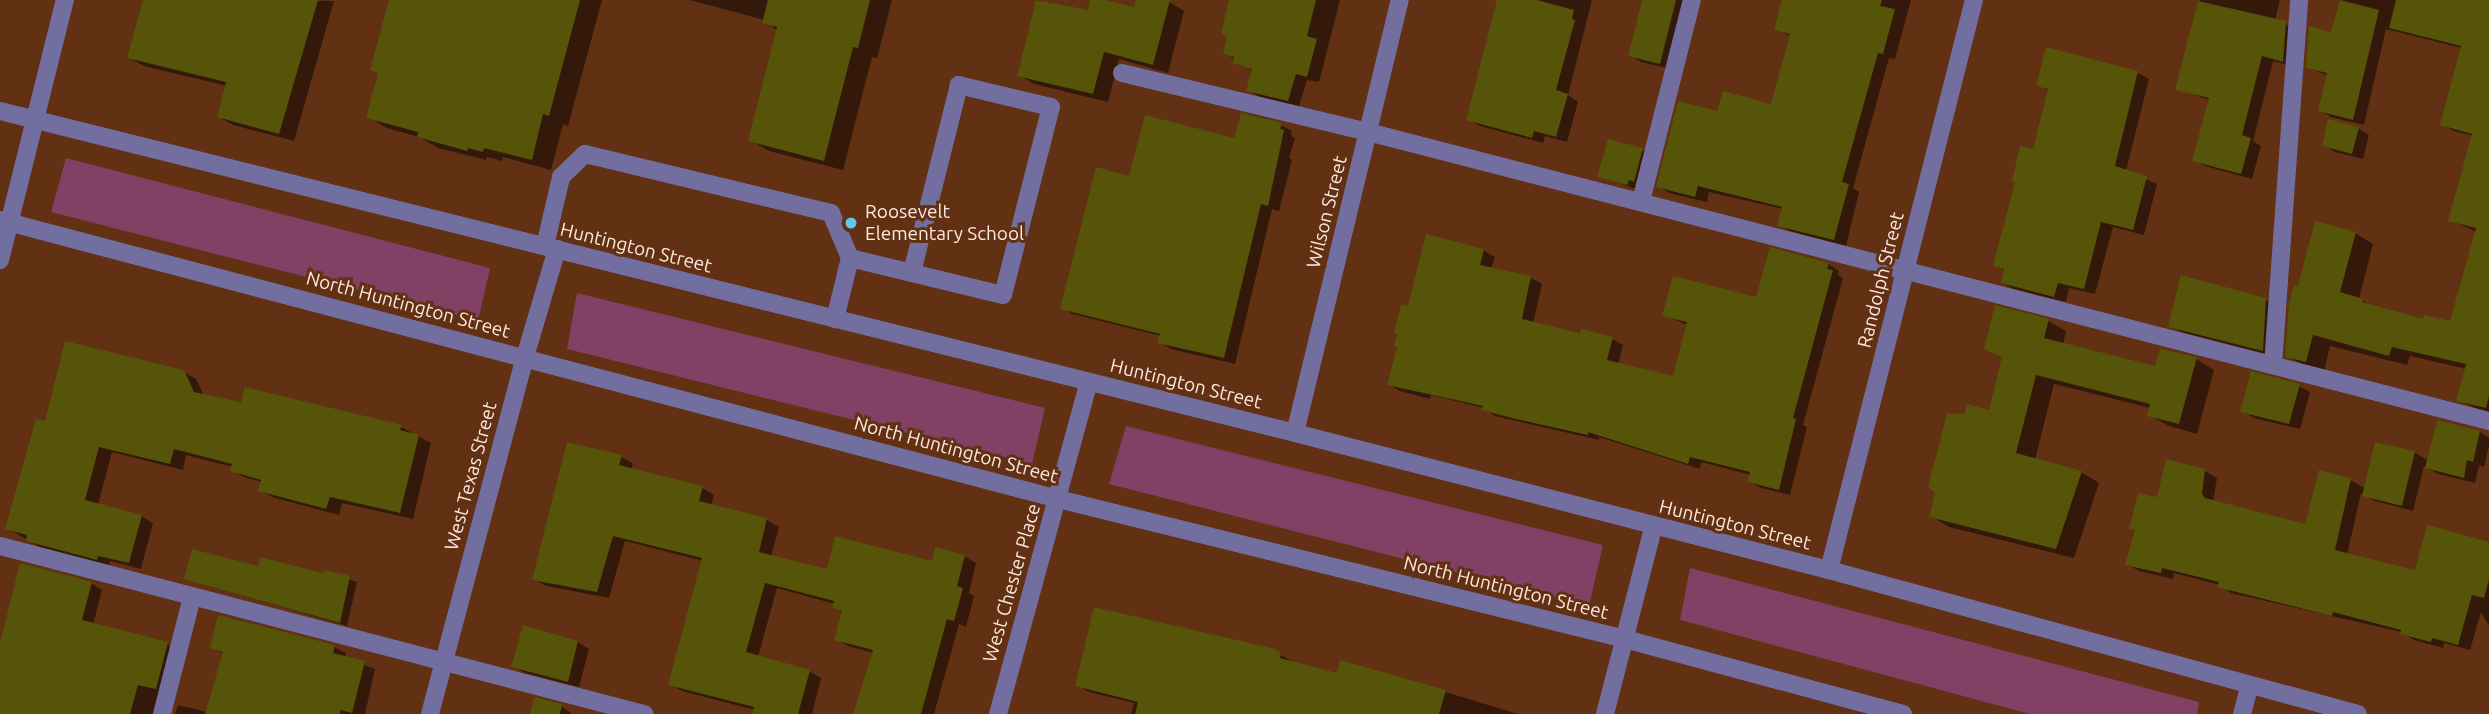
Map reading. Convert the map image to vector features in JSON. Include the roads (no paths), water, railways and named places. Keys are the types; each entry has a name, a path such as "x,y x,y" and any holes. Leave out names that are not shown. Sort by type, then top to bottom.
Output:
{"street":[{"path":"0,260 5,221 35,120 65,0"},
{"name":"Wilson Street","path":"1295,433 1400,0"},
{"path":"1641,201 1692,0"},
{"name":"Randolph Street","path":"1829,570 1973,0"},
{"path":"2273,365 2299,0"},
{"path":"1122,73 1641,201 2489,421"},
{"path":"835,319 850,258 1003,295 1051,107 959,85 912,272"},
{"name":"Huntington Street","path":"0,111 1295,433 1829,570 2358,714"},
{"name":"West Texas Street","path":"430,714 551,248 561,177 585,154 831,213 850,258"},
{"name":"North Huntington Street","path":"5,221 1058,499 1625,639 1903,714"},
{"name":"West Chester Place","path":"998,714 1089,382"},
{"path":"1605,714 1654,525"},
{"path":"0,546 443,664 643,714"},
{"path":"162,714 192,597"},
{"path":"2242,714 2250,685"}],"place":[{"name":"Roosevelt Elementary School","path":"851,223"}]}
